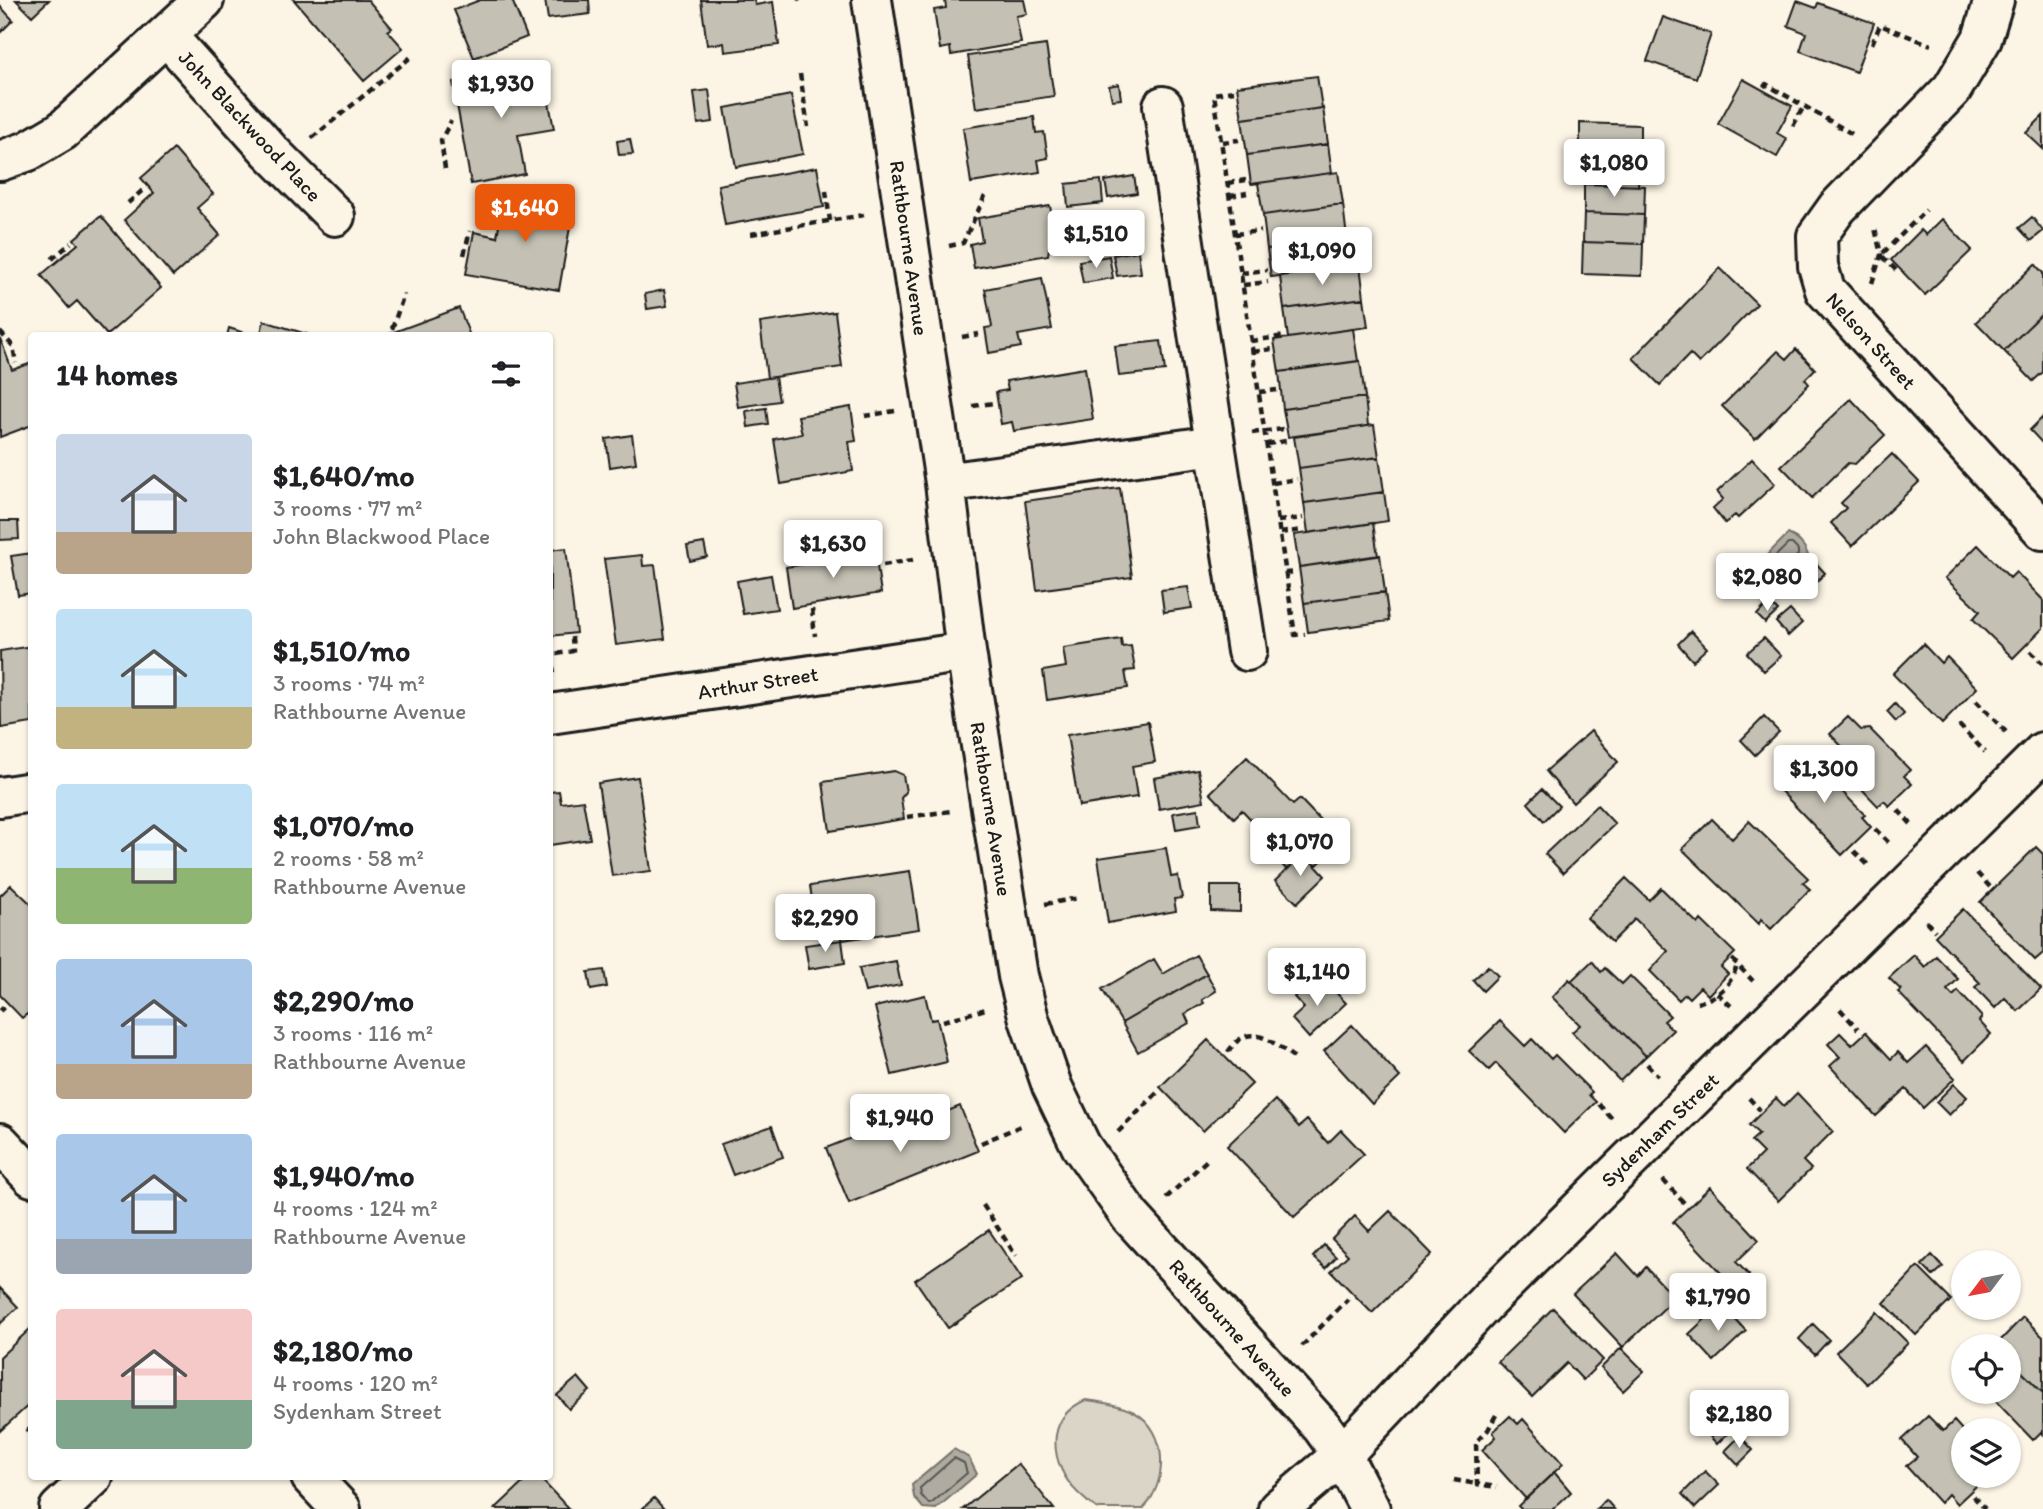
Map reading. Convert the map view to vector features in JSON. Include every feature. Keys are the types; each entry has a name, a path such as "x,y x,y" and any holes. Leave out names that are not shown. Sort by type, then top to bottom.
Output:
{"street":[{"path":"0,161 28,151 62,131 204,0"},
{"name":"Rathbourne Avenue","path":"872,0 945,483 966,652 1018,976 1029,1019 1052,1086 1089,1159 1137,1224 1322,1427 1342,1455 1370,1509"},
{"name":"Nelson Street","path":"1994,0 1982,39 1952,89 1837,208 1817,236 1818,266 1825,290 2043,530"},
{"name":"John Blackwood Place","path":"166,35 282,163 335,216"},
{"path":"1163,106 1247,651"},
{"path":"945,483 1215,445"},
{"name":"Arthur Street","path":"553,699 966,652"},
{"name":"Sydenham Street","path":"1279,1509 1342,1455 1489,1299 2043,752"},
{"path":"0,797 28,793"},
{"path":"0,1143 28,1173"},
{"path":"59,1509 90,1480"},
{"path":"313,1480 341,1509"}],"path":[{"path":"1872,44 1880,25 1969,61"},
{"path":"282,163 411,57"},
{"path":"800,74 808,127"},
{"path":"1764,88 1766,84 1888,155"},
{"path":"1234,91 1214,94 1294,635 1305,634"},
{"path":"1793,126 1804,106"},
{"path":"445,169 442,140 451,121"},
{"path":"1222,142 1240,140"},
{"path":"1228,183 1246,180"},
{"path":"128,203 142,190"},
{"path":"826,191 831,221"},
{"path":"1230,196 1247,193"},
{"path":"910,253 963,243 985,196"},
{"path":"1871,286 1881,255 1926,209"},
{"path":"751,234 873,214"},
{"path":"1872,222 1877,231 1881,255 1896,270"},
{"path":"464,255 470,231"},
{"path":"1235,234 1261,231"},
{"path":"52,259 71,243"},
{"path":"1241,274 1267,270"},
{"path":"1243,285 1269,282"},
{"path":"392,329 404,294"},
{"path":"0,332 13,346 16,363"},
{"path":"1251,341 1283,337"},
{"path":"1253,352 1272,349"},
{"path":"1259,392 1277,390"},
{"path":"865,416 903,409"},
{"path":"1267,444 1286,441"},
{"path":"1273,483 1297,479"},
{"path":"1278,521 1303,518"},
{"path":"1279,533 1303,530"},
{"path":"883,565 915,559"},
{"path":"1285,573 1297,572"},
{"path":"812,609 816,645"},
{"path":"553,655 573,651 572,637"},
{"path":"2030,651 2043,664"},
{"path":"1976,701 2008,734"},
{"path":"1959,725 1987,753"},
{"path":"907,817 961,810"},
{"path":"1875,829 1893,848"},
{"path":"1732,959 1756,983"},
{"path":"1697,1003 1718,994 1734,978 1737,965"},
{"path":"1837,1006 1858,1029"},
{"path":"943,1021 992,1008"},
{"path":"1228,1052 1236,1041 1252,1035 1261,1036 1296,1058"},
{"path":"1089,1159 1157,1093"},
{"path":"981,1143 1032,1121"},
{"path":"1137,1224 1207,1160"},
{"path":"1655,1171 1686,1205"},
{"path":"983,1205 1016,1256"},
{"path":"1296,1351 1348,1299"},
{"path":"1477,1484 1476,1442 1488,1430 1496,1415"},
{"path":"1454,1480 1497,1488"},
{"path":"1973,1496 1985,1509"}],"shaded area":[{"path":"1086,1400 1134,1412 1154,1432 1159,1444 1160,1472 1157,1486 1143,1509 1097,1508 1078,1493 1061,1469 1055,1443 1057,1430 1072,1408"}],"water":[{"path":"1788,534 1801,543 1808,555 1769,592 1754,583 1750,572"},
{"path":"954,1449 969,1458 977,1474 936,1509 923,1508 914,1497 912,1485"}],"building":[{"path":"16,0 49,0 32,16"},
{"path":"294,0 368,0 392,28 388,31 403,48 364,81"},
{"path":"480,0 512,0 527,37 474,58 454,10"},
{"path":"545,0 589,0 590,14 548,19"},
{"path":"701,0 754,0 755,5 773,2 779,45 725,52 724,43 707,45"},
{"path":"945,0 1024,0 1027,14 1016,16 1021,43 951,55 950,47 940,49 934,10 946,8"},
{"path":"1797,1 1816,8 1818,3 1874,23 1856,72 1800,51 1806,33 1788,26"},
{"path":"0,6 13,20 0,33"},
{"path":"1663,17 1711,34 1696,78 1647,61"},
{"path":"1046,45 1054,96 976,108 968,56"},
{"path":"542,66 554,129 518,135 525,174 471,184 453,82"},
{"path":"1317,76 1322,108 1242,119 1237,86"},
{"path":"1743,79 1792,106 1777,133 1787,139 1777,157 1718,124"},
{"path":"1119,84 1121,99 1112,100 1109,86"},
{"path":"709,90 713,122 698,124 694,92"},
{"path":"791,95 803,154 736,167 725,108"},
{"path":"1323,108 1328,144 1247,155 1242,119"},
{"path":"2043,116 2043,149 2026,133"},
{"path":"1034,117 1036,133 1044,132 1048,158 1038,160 1040,172 971,183 963,128"},
{"path":"1580,123 1640,125 1640,155 1580,153"},
{"path":"630,139 633,154 619,155 617,141"},
{"path":"1328,144 1332,173 1251,184 1247,155"},
{"path":"174,149 213,194 197,208 220,235 173,276 124,220 154,193 141,178"},
{"path":"1580,153 1640,155 1638,186 1579,183"},
{"path":"817,167 824,207 725,225 718,185"},
{"path":"1338,172 1343,204 1263,215 1258,183"},
{"path":"1134,176 1137,193 1108,198 1105,181"},
{"path":"1101,180 1103,203 1068,207 1066,184"},
{"path":"1584,184 1645,186 1644,215 1584,213"},
{"path":"522,195 574,204 559,290 466,274 474,232 497,237 503,201 521,203"},
{"path":"1343,204 1347,238 1267,249 1263,215"},
{"path":"1050,206 1053,222 1059,221 1064,246 1049,249 1048,255 974,268 970,244 982,241 978,218"},
{"path":"1584,213 1644,215 1643,244 1583,242"},
{"path":"101,216 161,288 110,332 104,332 77,301 69,308 41,275 78,244 74,239"},
{"path":"2032,217 2043,231 2031,241 2019,228"},
{"path":"1942,219 1972,250 1925,295 1891,260 1921,230 1926,235"},
{"path":"1347,238 1351,266 1271,277 1267,249"},
{"path":"1583,242 1643,244 1642,276 1582,274"},
{"path":"1138,251 1141,273 1117,276 1113,255"},
{"path":"1109,256 1113,278 1083,283 1079,261"},
{"path":"2035,264 2043,273 2043,313 2004,351 1976,322"},
{"path":"1360,265 1364,298 1284,309 1280,276"},
{"path":"1720,268 1757,304 1699,363 1690,354 1660,385 1633,358"},
{"path":"1042,278 1052,329 1018,335 1021,347 989,353 985,328 992,327 985,289"},
{"path":"664,290 667,306 647,309 645,294"},
{"path":"1364,298 1368,327 1288,338 1284,309"},
{"path":"459,308 468,332 394,332"},
{"path":"835,312 842,367 767,378 760,323"},
{"path":"2043,313 2043,372 2033,381 2004,351"},
{"path":"264,321 300,332 261,332"},
{"path":"1353,329 1358,361 1279,372 1274,340"},
{"path":"0,338 12,370 28,364 28,426 0,437"},
{"path":"1161,341 1165,371 1119,376 1115,346"},
{"path":"1796,349 1815,369 1805,379 1809,384 1755,439 1722,406 1778,351 1787,359"},
{"path":"1360,361 1365,397 1283,409 1279,372"},
{"path":"1085,368 1093,419 1014,431 1012,422 1001,424 996,392 1008,390 1006,381"},
{"path":"775,377 779,401 738,407 734,383"},
{"path":"1365,397 1368,426 1288,437 1283,409"},
{"path":"1851,399 1885,435 1855,464 1848,463 1812,498 1781,466"},
{"path":"851,407 856,441 849,442 853,471 781,484 774,439 802,434 798,416"},
{"path":"766,408 768,424 748,427 746,411"},
{"path":"2043,417 2043,444 2030,430"},
{"path":"1374,425 1379,457 1299,468 1294,437"},
{"path":"632,435 636,463 610,467 606,439"},
{"path":"1892,454 1919,482 1852,546 1831,523 1846,508 1841,503"},
{"path":"1379,457 1384,492 1304,503 1299,468"},
{"path":"1752,459 1775,484 1738,518 1735,515 1725,523 1713,508 1723,499 1717,492"},
{"path":"1120,488 1132,577 1037,590 1025,501"},
{"path":"1384,492 1388,521 1308,533 1304,503"},
{"path":"0,521 18,521 19,539 0,540"},
{"path":"1373,523 1378,556 1299,567 1294,535"},
{"path":"704,543 707,557 690,561 687,546"},
{"path":"1978,545 2010,578 2016,572 2043,600 2043,628 2013,658 1973,619 1980,611 1945,578"},
{"path":"566,548 576,633 553,636 553,550"},
{"path":"875,553 881,593 792,608 786,567"},
{"path":"28,554 28,594 18,595 11,556"},
{"path":"642,555 643,566 655,565 665,639 616,645 604,559"},
{"path":"1380,555 1385,592 1304,603 1299,567"},
{"path":"1814,561 1825,573 1803,595 1791,584"},
{"path":"771,575 777,609 743,614 737,581"},
{"path":"1188,587 1192,608 1164,612 1161,590"},
{"path":"1385,592 1389,621 1308,632 1304,603"},
{"path":"1769,602 1778,611 1765,623 1757,615"},
{"path":"1790,610 1802,623 1788,636 1776,622"},
{"path":"1691,631 1707,648 1693,661 1678,644"},
{"path":"1764,638 1781,656 1764,671 1747,653"},
{"path":"1121,639 1122,647 1131,646 1135,670 1125,671 1128,688 1047,700 1043,671 1066,667 1063,648"},
{"path":"1923,644 1941,663 1947,657 1977,688 1942,724 1893,674"},
{"path":"28,647 28,724 1,728 0,651"},
{"path":"1895,704 1904,714 1896,722 1887,712"},
{"path":"1764,717 1779,732 1755,755 1741,740"},
{"path":"1848,717 1861,730 1870,729 1910,770 1904,776 1912,784 1889,806 1884,801 1878,806 1837,763 1848,753 1830,734"},
{"path":"1148,722 1155,762 1132,766 1137,797 1079,806 1067,735"},
{"path":"1591,731 1618,762 1573,803 1546,771"},
{"path":"1803,756 1820,773 1822,771 1865,815 1862,817 1871,827 1842,855 1774,784"},
{"path":"1247,757 1293,805 1300,799 1341,842 1316,866 1304,853 1287,870 1257,838 1263,832 1242,810 1234,818 1210,793"},
{"path":"1198,770 1204,801 1159,809 1154,778"},
{"path":"894,771 903,775 906,792 901,798 904,819 830,831 823,782"},
{"path":"638,777 651,871 612,876 598,783"},
{"path":"1542,789 1559,806 1544,821 1528,803"},
{"path":"559,791 561,803 583,800 590,839 553,845 553,792"},
{"path":"1597,805 1615,824 1563,873 1545,854"},
{"path":"1198,809 1200,825 1176,829 1173,813"},
{"path":"1712,819 1732,839 1749,821 1808,878 1803,883 1810,889 1771,929 1761,919 1759,924 1682,849"},
{"path":"2036,847 2043,854 2043,953 2035,960 1980,902"},
{"path":"1166,848 1171,877 1178,876 1182,898 1174,899 1176,911 1108,923 1098,858"},
{"path":"1304,853 1325,876 1297,903 1275,881"},
{"path":"910,871 919,929 842,940 839,923 816,926 810,886"},
{"path":"1626,878 1649,900 1661,888 1698,924 1701,920 1735,953 1721,967 1728,974 1708,995 1700,987 1689,998 1685,994 1679,1000 1650,971 1668,951 1635,919 1612,942 1587,918"},
{"path":"11,885 28,901 28,1015 22,1018 0,995 0,896"},
{"path":"1211,886 1240,886 1240,912 1211,911"},
{"path":"1963,909 2041,989 2018,1011 2005,998 1995,1008 1975,987 1980,983 1935,936"},
{"path":"842,940 845,963 809,969 805,945"},
{"path":"1196,955 1207,974 1122,1023 1102,989 1154,959 1163,974"},
{"path":"1914,955 1925,967 1936,956 1958,979 1947,990 1953,996 1958,991 1982,1017 1979,1021 1991,1034 1964,1061 1898,992 1901,990 1889,978"},
{"path":"896,961 901,985 865,992 859,968"},
{"path":"1592,961 1601,972 1605,968 1622,984 1630,976 1670,1016 1664,1021 1673,1030 1646,1056 1571,981"},
{"path":"1488,966 1498,976 1483,991 1473,980"},
{"path":"604,970 607,987 591,990 588,972"},
{"path":"1207,974 1216,991 1202,1000 1204,1003 1185,1014 1189,1023 1138,1052 1122,1023"},
{"path":"1569,979 1646,1056 1620,1081 1572,1032 1580,1025 1552,997"},
{"path":"1327,983 1346,1003 1309,1038 1292,1019 1304,1008 1294,997 1305,986 1314,995"},
{"path":"925,995 931,1020 937,1019 947,1062 892,1075 875,1007"},
{"path":"1500,1021 1525,1046 1532,1039 1551,1059 1555,1055 1592,1092 1589,1095 1596,1102 1564,1133 1496,1063 1489,1070 1469,1051"},
{"path":"1352,1025 1400,1077 1372,1104 1324,1051"},
{"path":"1866,1032 1891,1059 1898,1052 1908,1063 1926,1047 1955,1078 1923,1108 1906,1089 1876,1116 1830,1066 1840,1057 1828,1044 1840,1033 1852,1045"},
{"path":"1208,1040 1252,1084 1203,1131 1160,1087"},
{"path":"1954,1084 1967,1097 1949,1115 1936,1102"},
{"path":"1797,1093 1833,1131 1803,1161 1811,1169 1778,1201 1747,1169 1763,1153 1751,1141 1759,1134 1749,1125 1776,1098 1784,1106"},
{"path":"1275,1100 1299,1127 1307,1120 1328,1143 1341,1130 1364,1154 1294,1217 1227,1146"},
{"path":"960,1106 978,1151 849,1203 826,1148 879,1127 884,1137"},
{"path":"772,1126 783,1157 733,1175 721,1144"},
{"path":"1710,1187 1759,1240 1736,1262 1749,1275 1735,1288 1673,1222"},
{"path":"1390,1211 1432,1254 1372,1313 1331,1271 1348,1255 1332,1239 1355,1216 1369,1231"},
{"path":"989,1230 1022,1279 948,1328 915,1280"},
{"path":"1324,1245 1336,1257 1326,1268 1313,1257"},
{"path":"1617,1253 1638,1276 1646,1267 1675,1298 1623,1347 1573,1294"},
{"path":"1932,1255 1943,1267 1933,1276 1922,1265"},
{"path":"1918,1267 1951,1300 1916,1335 1884,1303"},
{"path":"0,1288 18,1307 0,1324"},
{"path":"1721,1304 1746,1331 1714,1361 1689,1334"},
{"path":"1553,1308 1603,1360 1583,1380 1567,1363 1532,1397 1498,1362"},
{"path":"1877,1312 1908,1343 1867,1384 1836,1352"},
{"path":"2023,1317 2043,1337 2043,1393 2021,1371 2021,1334 2007,1334"},
{"path":"1813,1324 1829,1340 1815,1355 1799,1339"},
{"path":"28,1331 28,1406 0,1431 0,1357"},
{"path":"1621,1348 1644,1371 1623,1391 1601,1368"},
{"path":"2021,1371 2043,1393 2043,1434 2041,1432 2033,1440 2021,1427 2021,1418 2012,1418 1998,1404 2021,1404"},
{"path":"578,1377 590,1391 569,1409 557,1395"},
{"path":"1510,1416 1518,1424 1523,1419 1563,1464 1526,1499 1482,1450 1496,1437 1493,1432"},
{"path":"1928,1416 1943,1431 1951,1424 1951,1488 1974,1488 1957,1504 1948,1494 1940,1503 1906,1466 1917,1457 1902,1440"},
{"path":"1718,1421 1729,1432 1717,1444 1706,1432"},
{"path":"1740,1436 1753,1450 1738,1465 1725,1451"},
{"path":"1018,1464 1054,1509 963,1509"},
{"path":"1705,1471 1719,1485 1695,1508 1682,1494"},
{"path":"1554,1472 1571,1492 1553,1509 1521,1509 1518,1506"},
{"path":"526,1480 542,1480 569,1509 495,1509"},
{"path":"654,1498 664,1509 642,1509"},
{"path":"1606,1500 1614,1509 1596,1509"}]}
